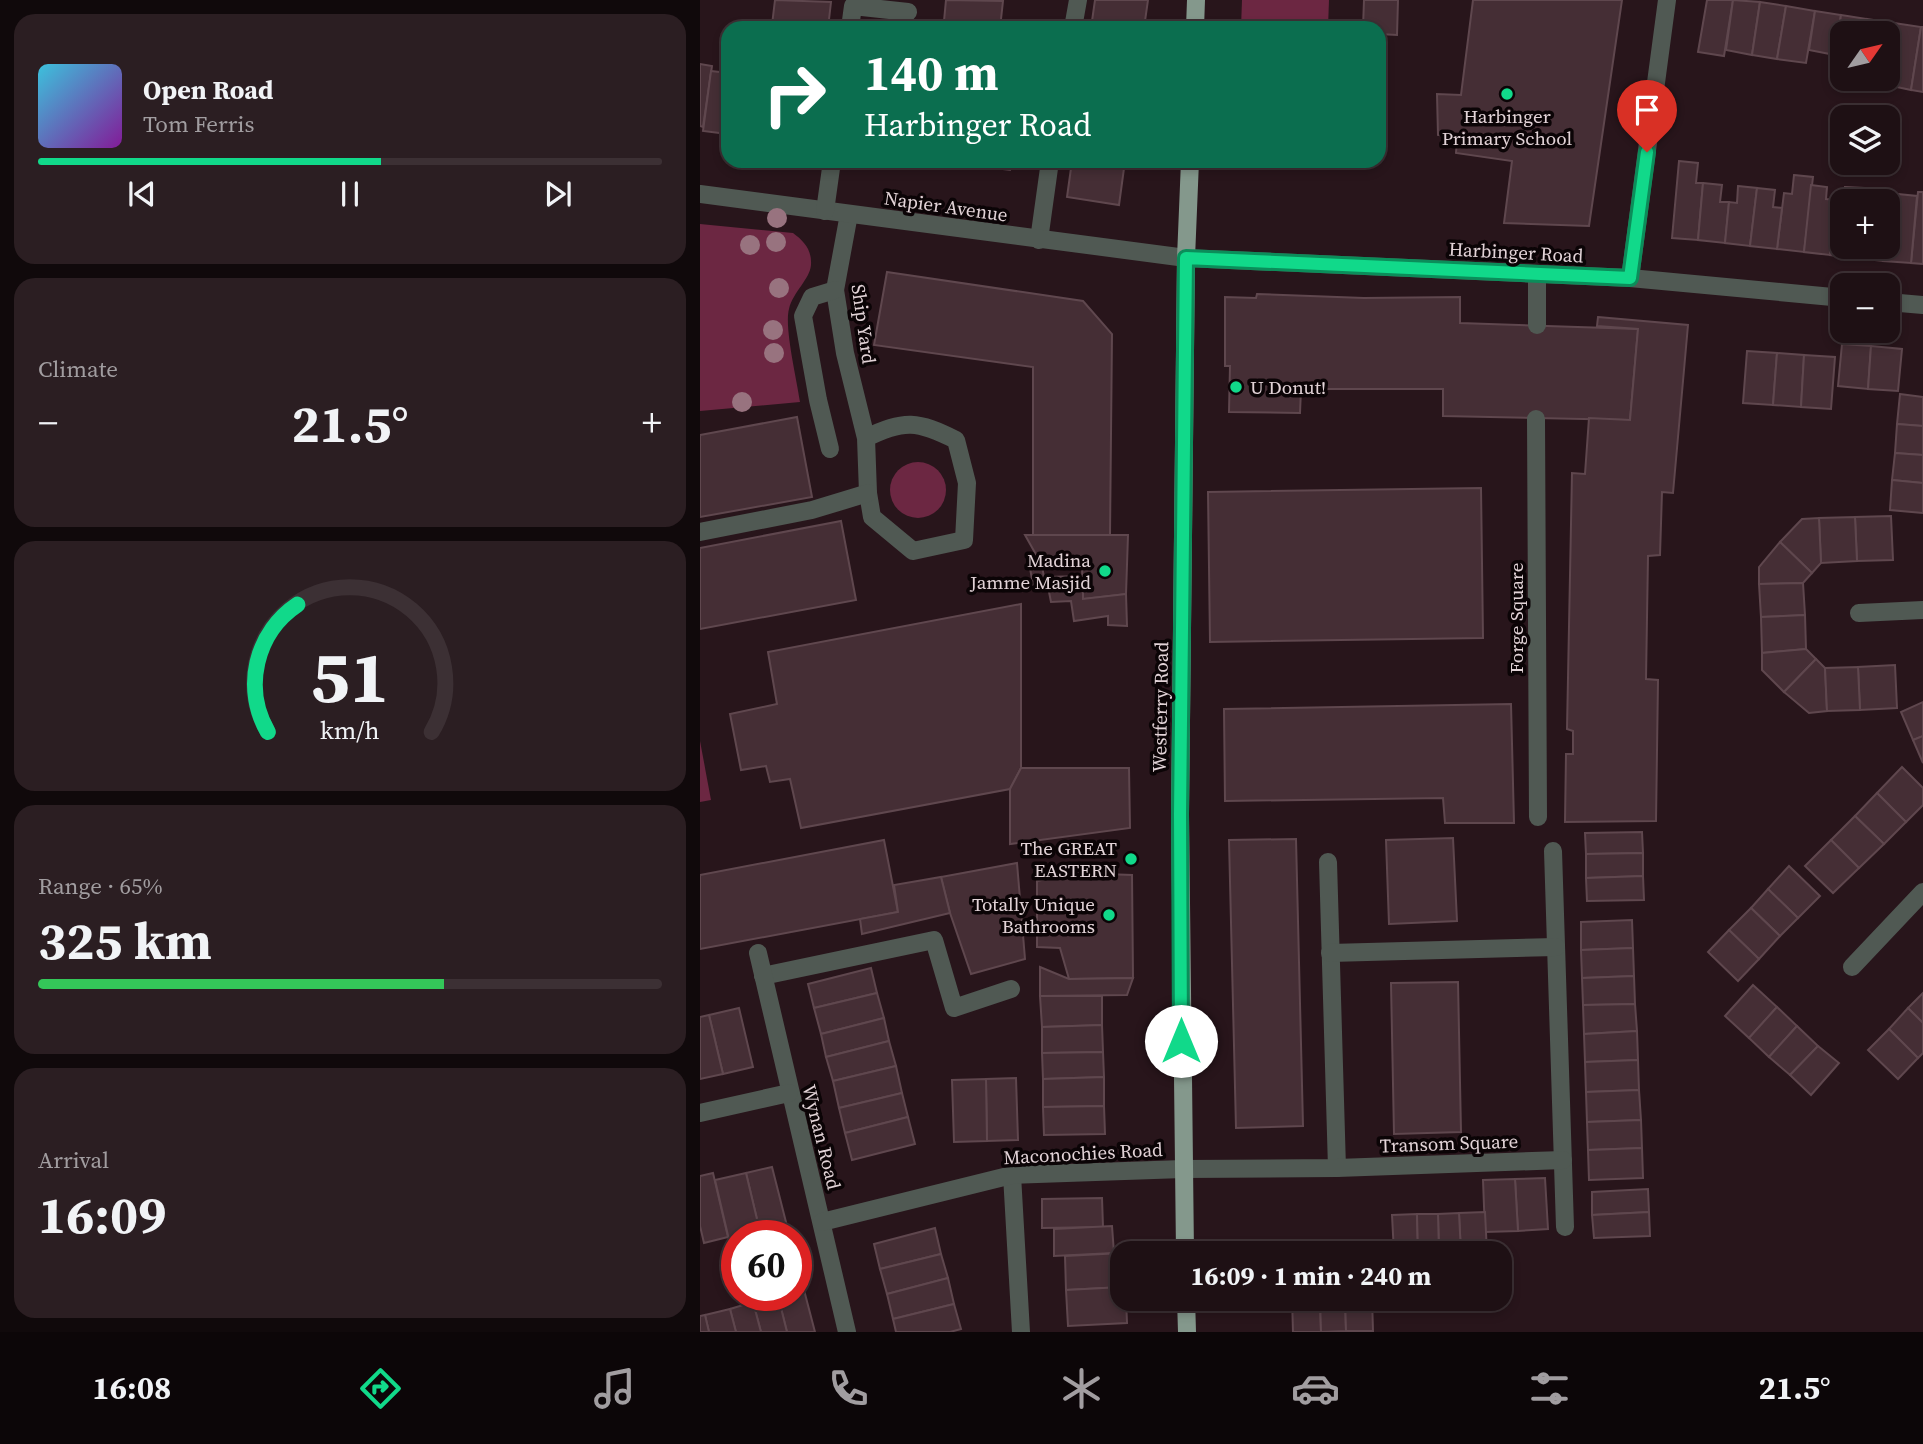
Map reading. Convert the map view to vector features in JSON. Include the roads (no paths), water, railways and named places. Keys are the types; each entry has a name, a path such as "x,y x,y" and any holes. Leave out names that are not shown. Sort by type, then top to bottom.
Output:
{"main road":[{"path":"1195,21 1196,0"},
{"name":"Westferry Road","path":"1185,1241 1180,814 1186,258 1190,168"},
{"path":"1186,1311 1187,1332"}],"street":[{"path":"1074,21 1078,0"},
{"path":"1630,278 1667,0"},
{"path":"851,21 853,6 908,12"},
{"path":"825,211 831,168"},
{"path":"1039,240 1049,168"},
{"name":"Napier Avenue","path":"700,194 1186,258"},
{"name":"Ship Yard","path":"849,214 835,289 845,353 866,438 868,493 872,517 913,551 964,540 967,483 956,440 932,428 900,423 866,438"},
{"name":"Harbinger Road","path":"1186,258 1630,278 1830,297"},
{"path":"1537,274 1537,326"},
{"path":"830,449 803,316 812,297 835,289"},
{"path":"1900,303 1923,305"},
{"name":"Forge Square","path":"1536,419 1538,817"},
{"path":"700,532 812,510 868,493"},
{"path":"1859,613 1923,610"},
{"path":"1553,851 1565,1227"},
{"path":"1328,862 1337,1168"},
{"path":"1852,967 1923,892"},
{"path":"763,976 934,940 954,1008 1011,989"},
{"path":"1330,953 1556,947"},
{"name":"Wynan Road","path":"758,953 847,1332"},
{"path":"700,1113 789,1093"},
{"name":"Transom Square","path":"1183,1169 1337,1168 1563,1160"},
{"name":"Maconochies Road","path":"822,1222 1012,1175 1183,1169"},
{"path":"1012,1175 1021,1332"}],"place":[{"name":"Harbinger Primary School","path":"1507,94"},
{"name":"U Donut!","path":"1236,387"},
{"name":"Madina Jamme Masjid","path":"1105,571"},
{"name":"The GREAT EASTERN","path":"1131,859"},
{"name":"Totally Unique Bathrooms","path":"1109,915"}]}
